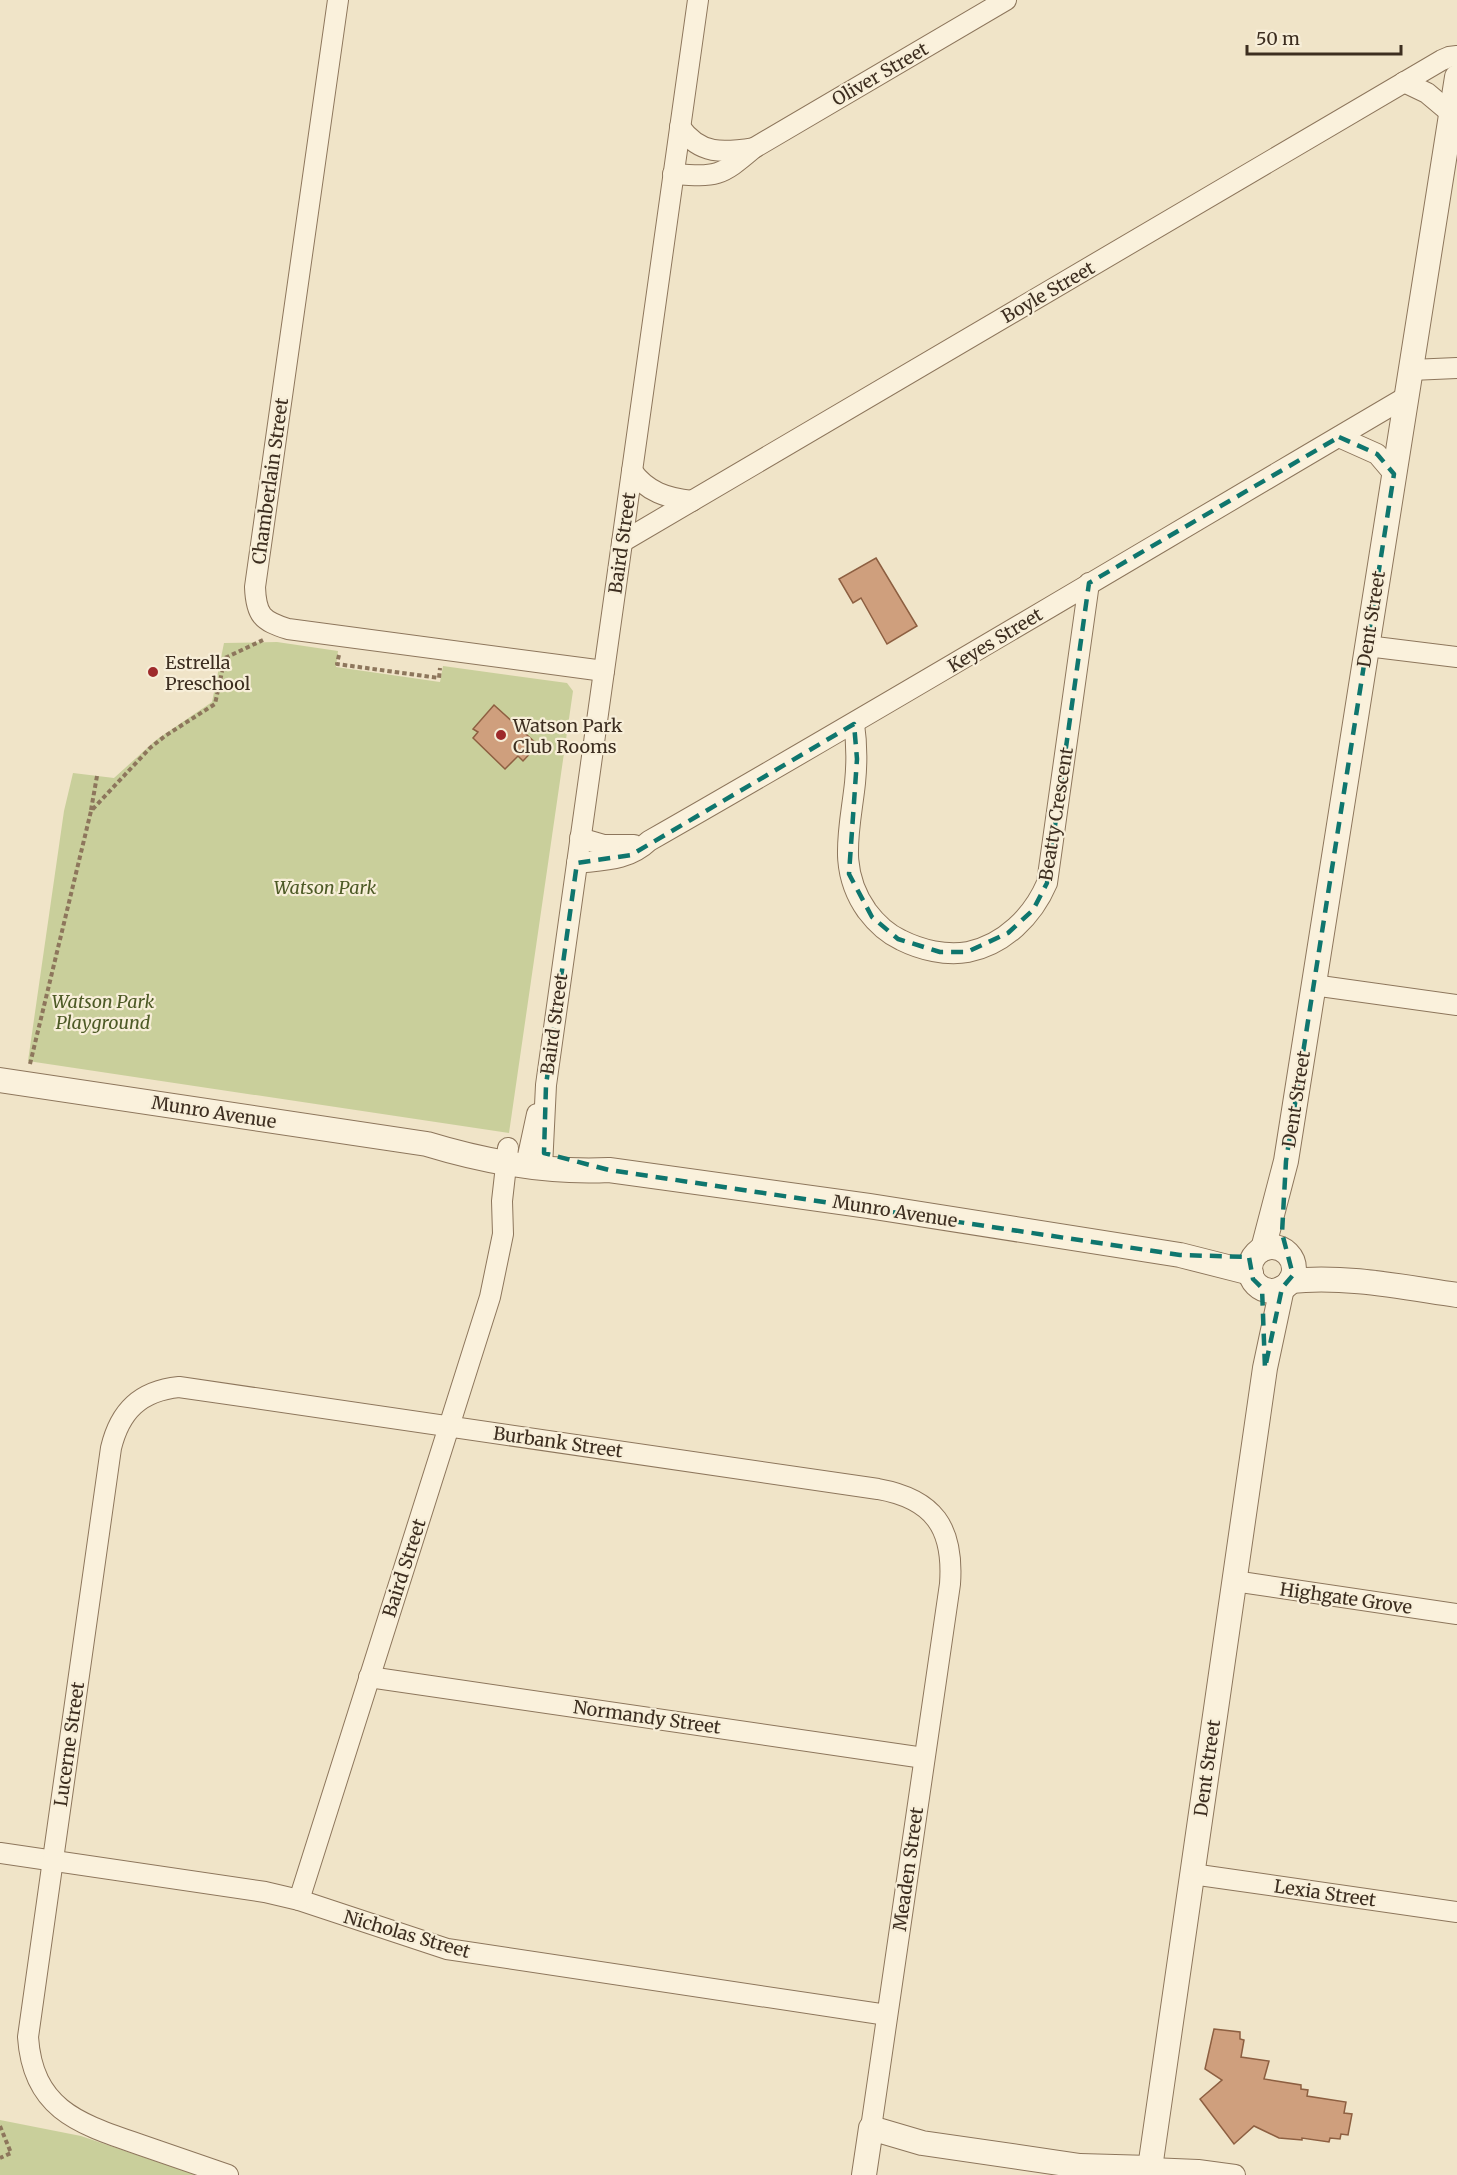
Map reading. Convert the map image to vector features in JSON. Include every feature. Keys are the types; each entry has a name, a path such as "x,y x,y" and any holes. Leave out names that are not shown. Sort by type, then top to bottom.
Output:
{"street":[{"name":"Chamberlain Street","path":"338,0 255,587 255,599 261,616 275,625 288,629 604,671"},
{"name":"Baird Street","path":"299,1900 490,1297 503,1234 546,1085 698,0"},
{"name":"Oliver Street","path":"673,174 712,176 722,172 754,148 1006,0"},
{"name":"Boyle Street","path":"622,542 1404,82 1449,57 1457,56"},
{"name":"Dent Street","path":"1150,2168 1265,1368 1272,1268 1286,1161 1457,77"},
{"path":"1404,82 1426,93 1452,114"},
{"name":"Oliver Street","path":"680,127 690,140 706,148 735,151 754,148"},
{"path":"1411,370 1457,368"},
{"name":"Keyes Street","path":"577,863 617,859 631,855 649,842 854,724 1406,397"},
{"path":"1339,437 1377,454 1394,474"},
{"path":"632,471 640,482 653,491 670,498 692,501"},
{"name":"Beatty Crescent","path":"854,724 857,759 847,857 849,874 862,904 885,930 914,946 954,953 975,950 996,942 1033,910 1047,883 1089,583"},
{"path":"1367,646 1457,657"},
{"name":"Keyes Street","path":"580,838 597,844 617,846 649,842"},
{"path":"1313,985 1457,1005"},
{"name":"Munro Avenue","path":"0,1080 427,1144 466,1156 525,1158 576,1172 609,1170 869,1206 1457,1295"},
{"name":"Burbank Street","path":"129,1409 153,1392 179,1387 898,1492 912,1498 936,1519 946,1536 951,1563"},
{"name":"Lucerne Street","path":"129,1409 115,1432 111,1448 28,2037 32,2064 40,2082 58,2106 70,2116 82,2123 228,2175"},
{"name":"Meaden Street","path":"864,2175 951,1563"},
{"name":"Highgate Grove","path":"1234,1581 1457,1614"},
{"name":"Normandy Street","path":"369,1677 924,1758"},
{"name":"Nicholas Street","path":"0,1853 248,1889 299,1900 447,1949 887,2015"},
{"name":"Lexia Street","path":"1192,1874 1457,1912"},
{"path":"870,2136 1080,2166 1198,2170 1235,2175"}],"path":[{"path":"91,811 150,748 215,704 225,658 265,639 272,639"},
{"path":"340,648 337,664 439,678 444,650"},
{"path":"20,1063 30,1064 91,811 97,776"},
{"path":"0,2126 11,2153 0,2158"}],"highlighted area":[{"path":"1339,437 1377,454 1394,474 1286,1161 1282,1233 1293,1275 1282,1288 1265,1368 1262,1288 1253,1279 1249,1257 1180,1255 609,1170 544,1153 546,1085 577,863 631,855 854,724 857,759 849,874 872,917 898,939 940,952 967,952 1008,933 1033,910 1047,883 1089,583"}],"green space":[{"name":"Watson Park","path":"277,642 338,651 336,667 440,682 443,666 567,683 573,691 509,1133 28,1061 64,811 73,773 114,778 156,740 212,702 224,643"},
{"path":"0,2120 81,2136 196,2175 0,2175"}],"building":[{"path":"876,558 917,626 887,644 861,598 853,603 839,579"},
{"name":"Watson Park Club Rooms","path":"494,705 538,745 523,761 518,756 505,769 473,738 478,732 473,729"},
{"path":"1214,2029 1240,2032 1240,2039 1244,2040 1241,2057 1269,2061 1264,2079 1301,2085 1301,2089 1308,2090 1307,2096 1346,2102 1344,2113 1352,2114 1348,2135 1341,2134 1340,2139 1330,2138 1329,2142 1302,2138 1302,2140 1279,2138 1254,2126 1234,2144 1200,2099 1222,2080 1205,2069"}],"place":[{"name":"Estrella Preschool","path":"153,672"},
{"name":"Watson Park Club Rooms","path":"501,735"}],"park label":[{"name":"Watson Park Playground","path":"103,1011"}]}
